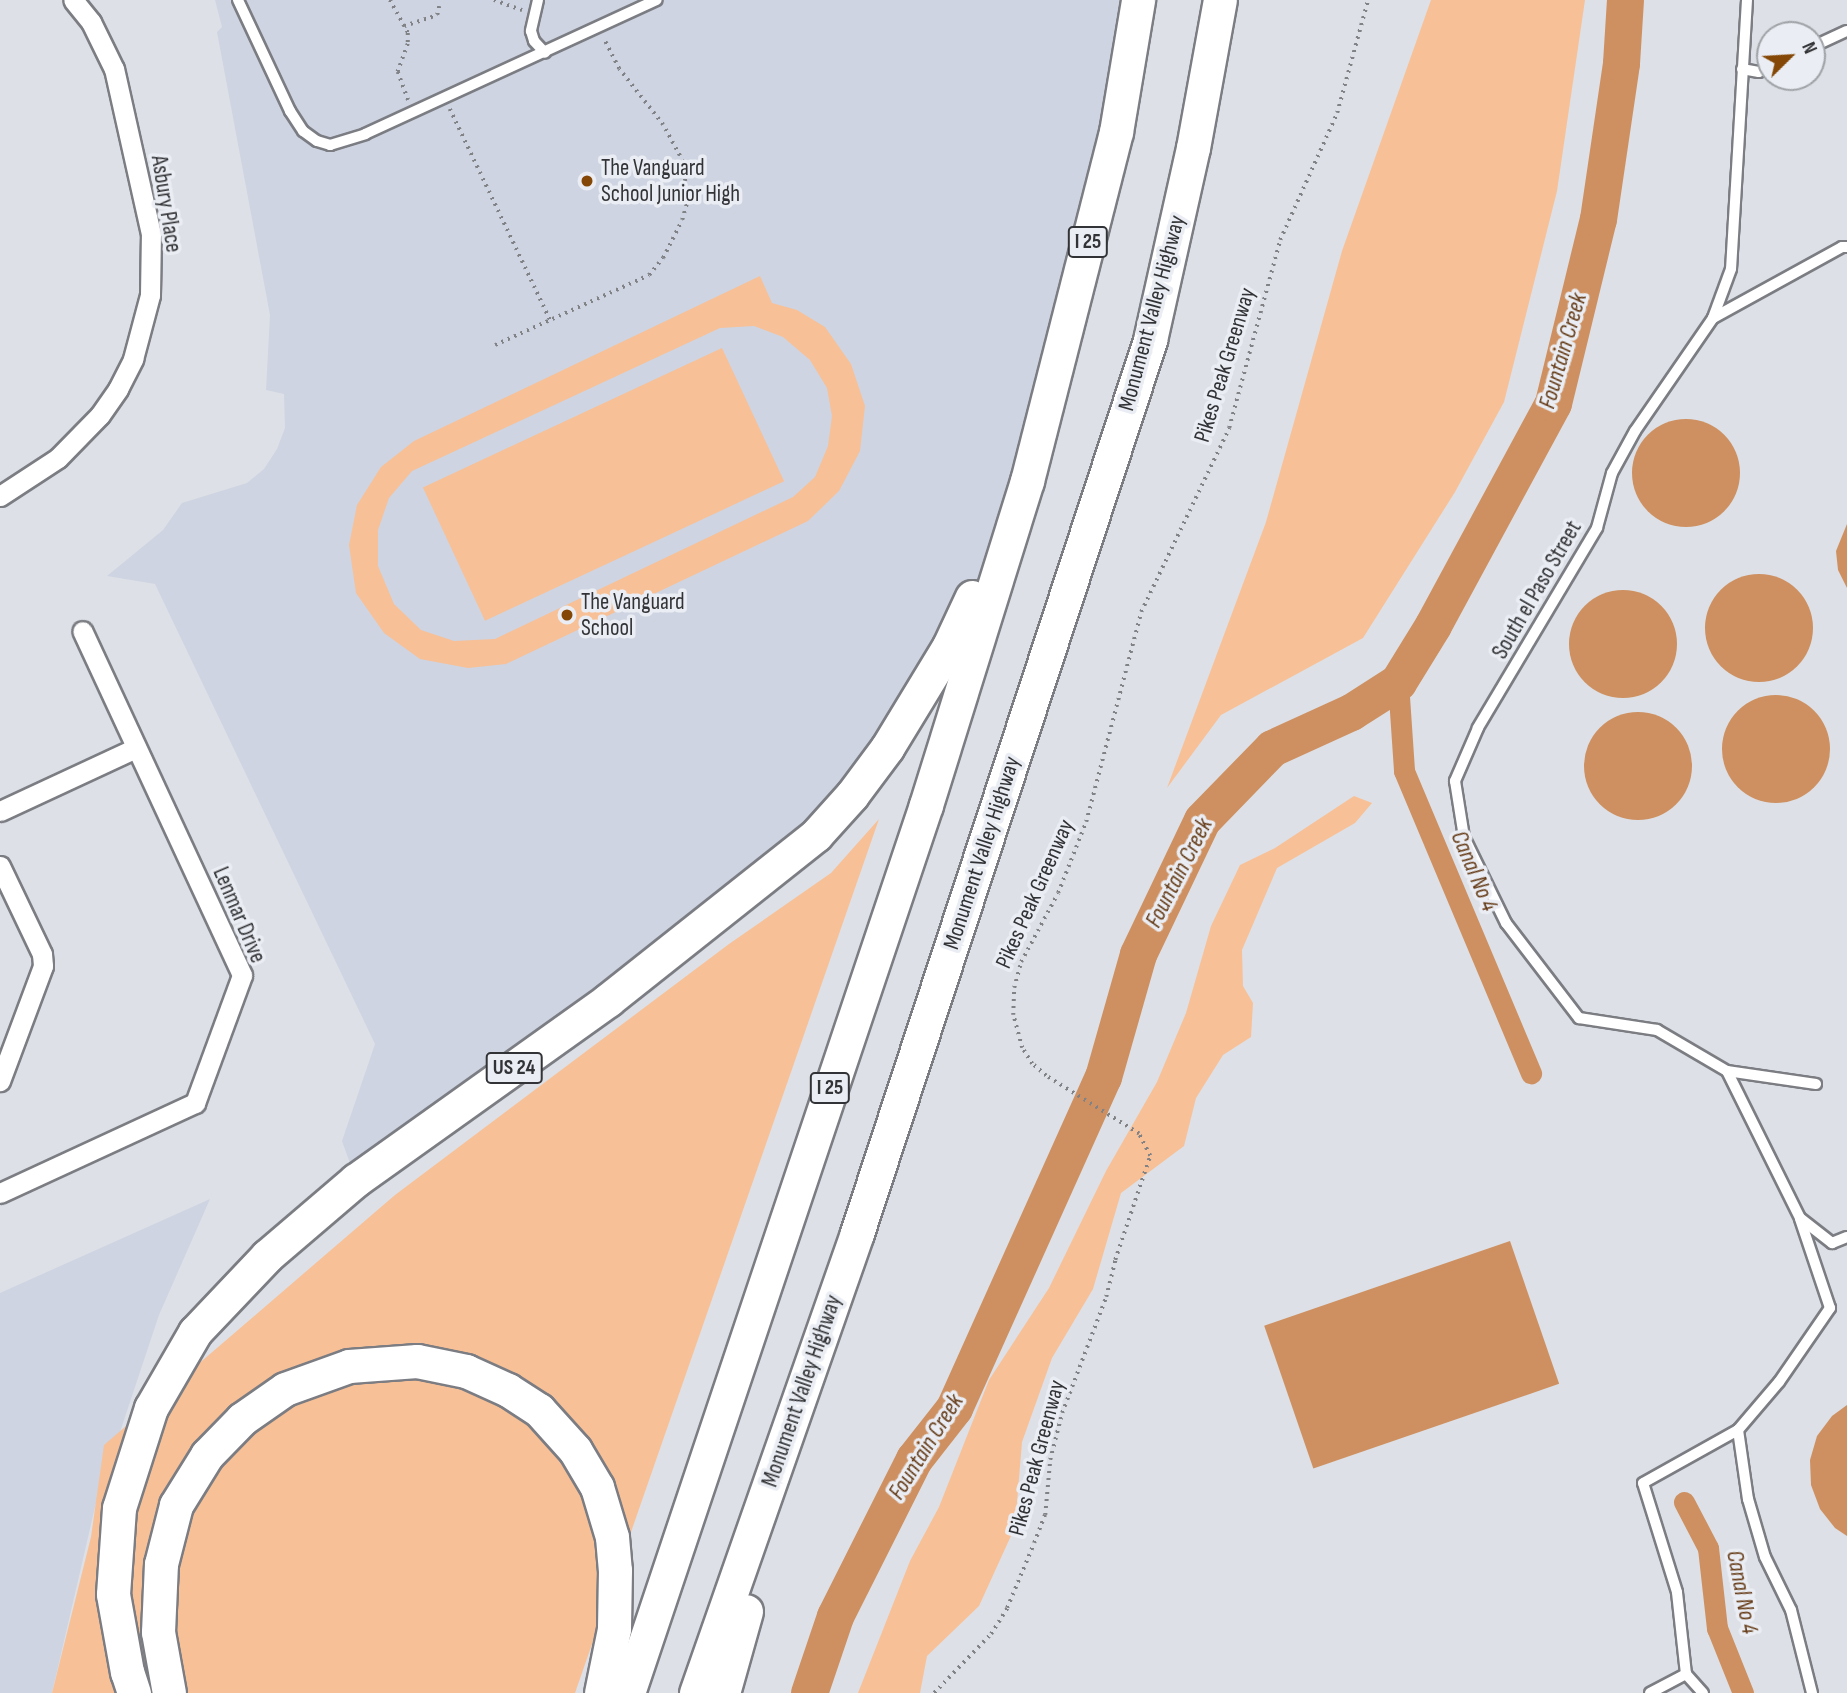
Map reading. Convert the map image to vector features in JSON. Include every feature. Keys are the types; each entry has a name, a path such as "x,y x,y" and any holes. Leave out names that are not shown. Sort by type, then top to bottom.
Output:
{"highway":[{"name":"I 25","path":"628,1693 926,805 1027,481 1116,132 1138,0"},
{"name":"Monument Valley Highway","path":"696,1693 833,1305 1150,340 1193,148 1220,0"},
{"name":"US 24","path":"134,1693 127,1672 113,1594 119,1508 151,1408 195,1332 267,1256 356,1180 608,1000 816,835 852,795 887,748 949,646 1027,481"},
{"path":"723,1693 833,1305"},
{"path":"169,1693 158,1632 162,1564 177,1505 192,1476 207,1455 242,1419 285,1389 349,1366 394,1361 442,1365 508,1390 538,1410 575,1450 597,1487 612,1537 614,1629 601,1693"}],"street":[{"name":"Asbury Place","path":"0,496 58,458 100,415 118,389 132,359 150,295 151,234 114,69 91,22 72,0"},
{"name":"Lenmar Drive","path":"0,1193 195,1103 242,975 82,631"},
{"path":"0,811 136,748"},
{"path":"0,866 42,954 43,967 0,1081"}],"lane":[{"path":"238,0 290,111 303,131 317,141 330,145 350,140 657,0"},
{"path":"538,0 532,15 534,41 545,53"},
{"name":"South el Paso Street","path":"1727,1071 1657,1030 1579,1018 1506,923 1464,837 1455,781 1478,728 1597,528 1612,472 1635,431 1713,318 1731,269 1747,0"},
{"path":"1826,41 1847,31"},
{"path":"1742,69 1756,71"},
{"path":"1713,318 1842,247 1847,247"},
{"path":"1727,1071 1816,1084"},
{"path":"1703,1693 1686,1674 1677,1592 1643,1483 1738,1430 1779,1382 1830,1308 1800,1219 1727,1071"},
{"path":"1800,1219 1832,1243 1847,1237"},
{"path":"1738,1430 1748,1499 1765,1556 1791,1610 1812,1693"},
{"path":"1650,1693 1686,1674"}],"path":[{"path":"390,0 404,26 408,44 398,72 413,112"},
{"path":"495,0 532,15"},
{"name":"Pikes Peak Greenway","path":"934,1693 991,1634 1007,1608 1045,1515 1050,1460 1062,1413 1106,1297 1126,1224 1147,1173 1150,1156 1139,1133 1046,1076 1032,1064 1022,1048 1013,1015 1014,988 1021,962 1058,893 1086,822 1141,612 1229,428 1280,240 1337,113 1368,0"},
{"path":"404,26 437,15 439,6"},
{"path":"495,345 649,275 674,239 687,202 683,162 674,142 619,69 598,28"},
{"path":"445,97 550,320"}],"shaded area":[{"name":"The Vanguard School","path":"215,0 1138,0 1027,481 949,646 815,835 356,1180 342,1141 375,1044 155,584 107,576 163,530 182,503 247,483 264,469 277,449 285,428 284,394 266,390 270,315 217,32 222,27"},
{"path":"1431,0 1585,0 1557,191 1504,402 1455,492 1363,638 1221,715 1167,788 1266,522 1342,251"},
{"path":"760,276 772,303 797,310 825,327 851,364 865,406 860,451 839,491 808,521 506,664 468,668 420,659 384,633 356,593 349,545 357,505 381,467 414,441","holes":["754,326 783,337 810,360 827,388 832,416 828,446 815,477 793,497 495,639 454,641 421,630 394,604 378,566 378,530 389,498 412,471 720,328"]},
{"path":"722,348 784,481 485,621 423,487"},
{"path":"1686,419 1707,423 1724,435 1736,452 1740,473 1736,494 1724,511 1707,523 1686,527 1665,523 1648,511 1636,494 1632,473 1636,452 1648,435 1665,423"},
{"path":"1847,524 1847,588 1838,570 1836,551"},
{"path":"1759,574 1780,578 1797,590 1809,607 1813,628 1809,649 1797,666 1780,678 1759,682 1738,678 1721,666 1709,649 1705,628 1709,607 1721,590 1738,578"},
{"path":"1623,590 1644,594 1661,606 1673,623 1677,644 1673,665 1661,682 1644,694 1623,698 1602,694 1585,682 1573,665 1569,644 1573,623 1585,606 1602,594"},
{"path":"1776,695 1797,699 1814,711 1826,728 1830,749 1826,770 1814,787 1797,799 1776,803 1755,799 1738,787 1726,770 1722,749 1726,728 1738,711 1755,699"},
{"path":"1638,712 1659,716 1676,728 1688,745 1692,766 1688,787 1676,804 1659,816 1638,820 1617,816 1600,804 1588,787 1584,766 1588,745 1600,728 1617,716"},
{"path":"1354,796 1372,803 1355,823 1277,868 1242,950 1243,986 1253,1003 1251,1037 1223,1055 1196,1098 1184,1146 1121,1193 1093,1289 1052,1358 1022,1442 1015,1527 979,1606 927,1656 920,1693 858,1693 910,1561 939,1507 989,1380 1049,1288 1106,1171 1157,1082 1186,1013 1211,926 1240,865 1275,848"},
{"path":"879,819 575,1693 52,1693 91,1537 104,1445 395,1195 729,944 831,873"},
{"path":"210,1199 159,1315 95,1507 52,1693 0,1693 0,1293"},
{"path":"1510,1241 1559,1384 1313,1468 1264,1326"},
{"path":"1847,1405 1847,1536 1835,1528 1820,1509 1811,1485 1810,1460 1817,1436 1832,1416"}],"waterway":[{"name":"Fountain Creek","path":"809,1693 835,1616 914,1459 954,1408 1103,1077 1138,954 1202,820 1272,748 1351,712 1398,682 1433,625 1553,403 1598,219 1621,63 1625,0"},
{"name":"Canal No 4","path":"1398,682 1404,771 1531,1073"},
{"name":"Canal No 4","path":"1684,1502 1708,1548 1717,1628 1743,1693"}],"place":[{"name":"The Vanguard School Junior High","path":"587,181"},
{"name":"The Vanguard School","path":"567,615"}]}
